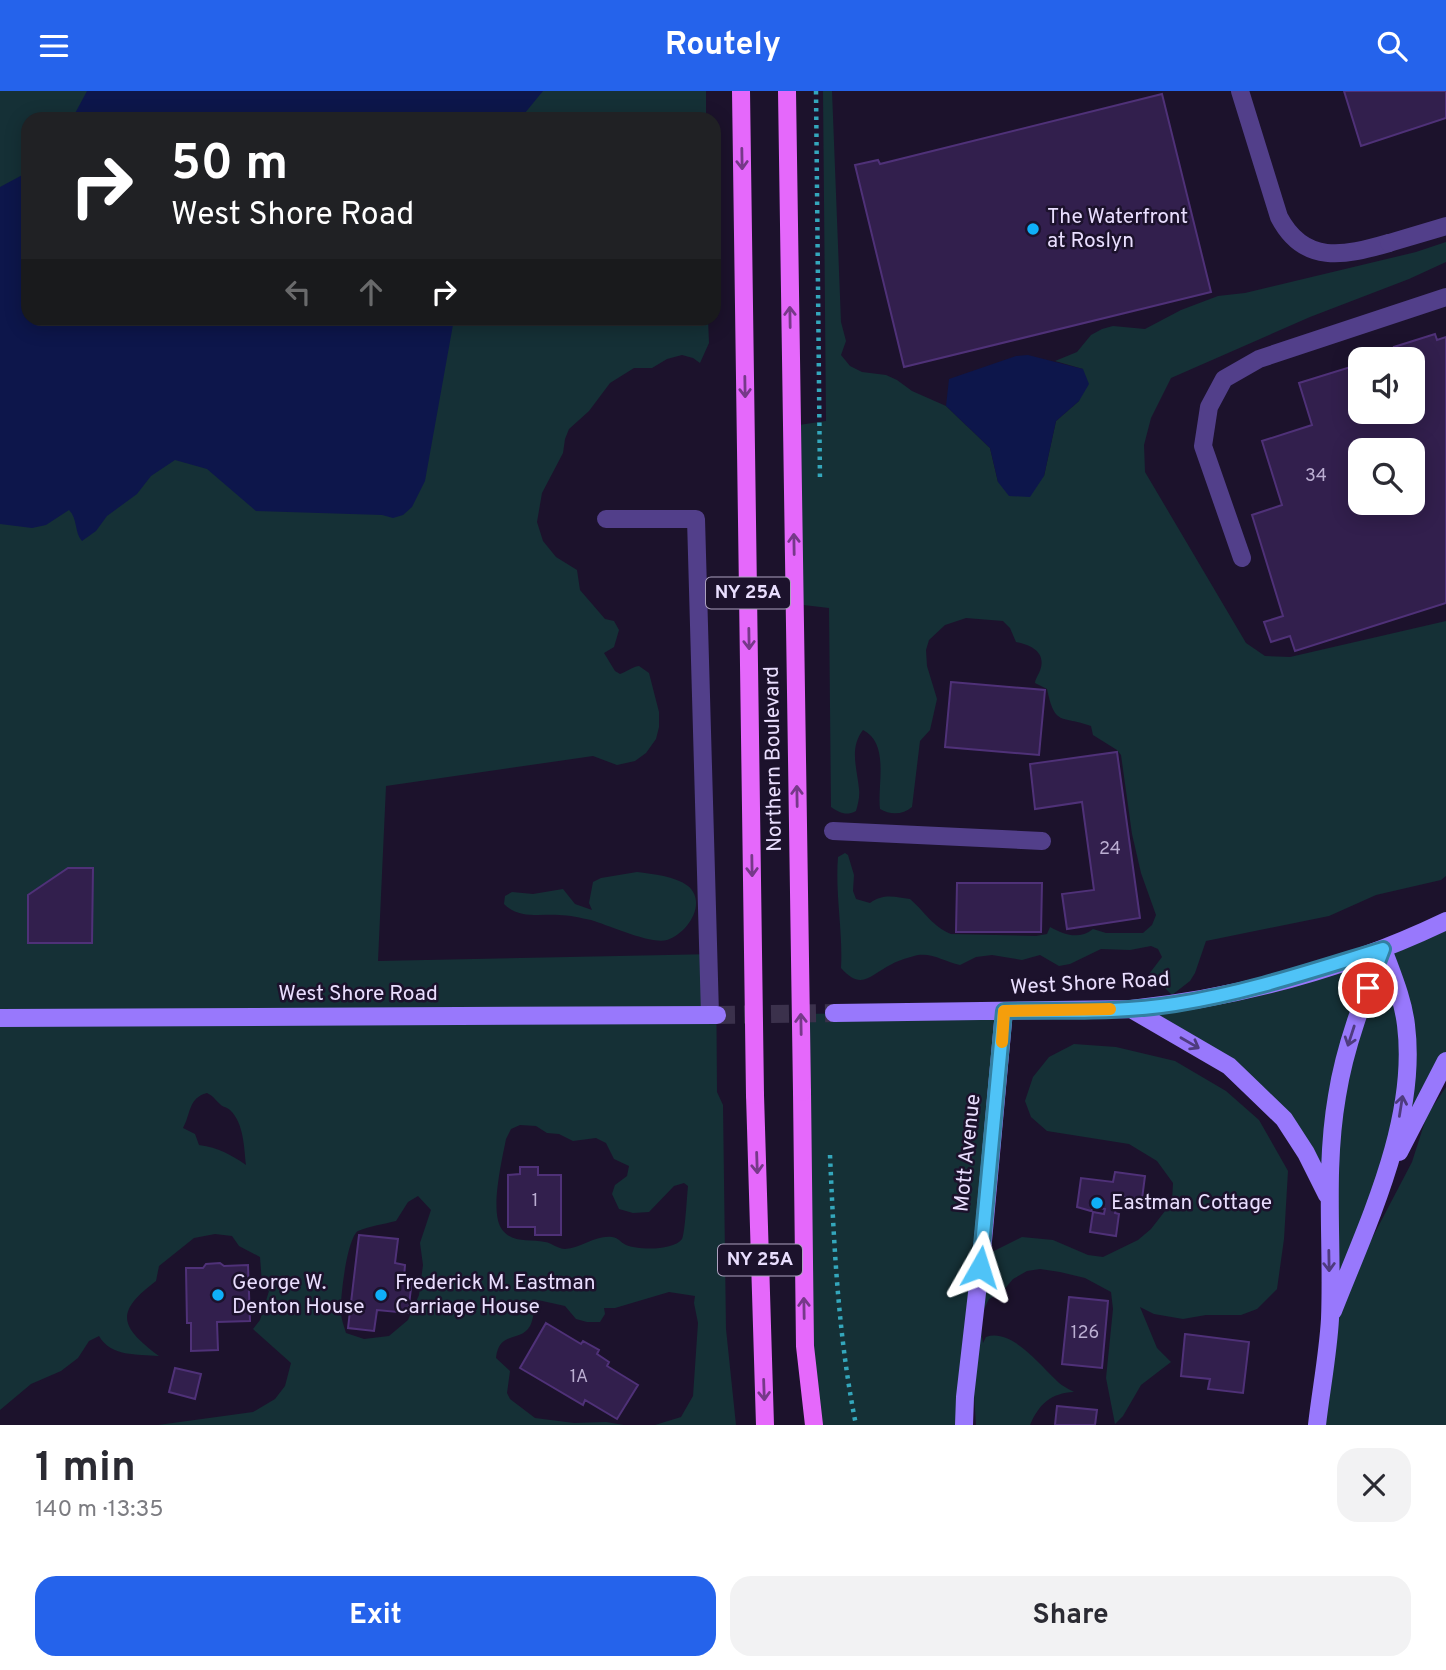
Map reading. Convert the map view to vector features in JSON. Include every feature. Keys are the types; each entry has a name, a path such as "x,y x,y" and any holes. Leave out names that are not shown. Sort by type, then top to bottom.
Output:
{"main road":[{"name":"Northern Boulevard","path":"741,91 755,1095 765,1425"},
{"name":"Northern Boulevard","path":"787,91 805,1346 814,1425"},
{"name":"West Shore Road","path":"834,1013 1131,1009 1220,996 1303,975 1383,949 1446,921"},
{"path":"1329,1319 1378,1196 1401,1113 1407,1053 1406,1024 1397,985 1383,949"},
{"path":"1317,1425 1329,1319 1328,1197 1331,1147 1342,1068 1350,1038 1383,949"},
{"path":"1131,1009 1229,1066 1284,1119 1306,1153 1328,1197"},
{"name":"Mott Avenue","path":"964,1425 1004,1011"},
{"name":"West Shore Road","path":"0,1018 713,1015"},
{"path":"1378,1196 1446,1061"}],"street":[{"path":"1240,91 1279,217 1287,232 1299,244 1317,252 1338,254 1389,243 1446,226"},
{"path":"1242,558 1203,446 1209,407 1224,379 1259,359 1446,297"},
{"path":"606,519 695,519 709,829 713,1015"},
{"path":"833,831 1042,841"}],"path":[{"path":"830,1143 835,1259 850,1398 856,1425"}],"green space":[{"path":"0,91 706,91 706,112 21,112 21,326 708,326 709,343 700,363 682,355 667,359 652,368 634,368 610,383 589,411 569,429 563,453 542,493 537,522 543,541 556,557 577,570 580,590 605,619 614,621 619,630 614,647 604,653 615,671 620,674 639,666 649,673 659,712 656,739 646,753 635,761 617,765 593,756 386,786 378,961 716,954 717,1092 723,1105 726,1329 736,1425 655,1425 681,1417 693,1396 698,1323 695,1296 669,1292 615,1308 604,1308 605,1314 600,1322 576,1319 565,1306 538,1300 526,1331 505,1340 498,1349 496,1358 510,1371 507,1393 510,1399 535,1418 624,1425 158,1425 253,1412 275,1399 285,1386 291,1363 253,1329 260,1320 269,1291 262,1284 260,1257 239,1246 232,1236 215,1234 194,1238 159,1266 156,1281 128,1310 127,1319 136,1336 159,1356 117,1351 104,1343 99,1336 89,1341 78,1358 61,1371 31,1384 0,1410","holes":["207,1093 235,1115 242,1136 246,1165 224,1152 199,1145 195,1134 183,1128 196,1099","520,1125 536,1126 547,1133 559,1134 573,1141 596,1138 606,1143 614,1159 629,1166 627,1176 615,1185 612,1194 619,1209 633,1213 649,1212 674,1186 684,1183 688,1186 682,1239 671,1246 647,1248 631,1247 606,1237 565,1249 545,1242 510,1237 501,1228 498,1220 497,1197 506,1139 511,1129","418,1196 431,1210 420,1243 423,1265 419,1295 408,1320 389,1336 364,1339 346,1333 341,1315 342,1294 345,1269 354,1236 363,1229 396,1221 408,1202"]},
{"path":"823,91 832,91 841,322 846,341 841,355 850,366 862,372 886,375 912,391 946,406 990,448 998,482 1044,476 1056,421 1079,401 1083,369 1055,361 1077,352 1091,335 1102,329 1113,326 1145,329 1181,310 1218,296 1245,293 1416,252 1446,242 1446,262 1310,317 1171,378 1151,418 1144,445 1145,472 1246,643 1265,656 1290,657 1446,621 1446,876 1441,880 1376,895 1329,916 1206,941 1190,981 1172,995 1146,978 1162,957 1158,949 1151,946 1130,950 1101,949 1070,964 1059,966 1040,955 1022,960 992,955 976,957 960,965 934,956 918,955 898,961 861,980 848,975 841,968 837,871 838,857 845,853 854,875 853,891 856,899 870,903 885,897 910,899 934,923 951,934 1036,936 1047,934 1050,927 1072,935 1093,929 1106,933 1143,933 1152,925 1156,915 1141,873 1132,834 1121,755 1093,735 1091,726 1057,715 1047,689 1035,683 1041,666 1040,655 1028,645 1016,642 1010,628 1003,621 966,618 945,625 929,640 926,650 927,666 937,699 930,730 920,741 912,807 905,812 896,813 880,809 877,745 863,730 855,751 859,792 856,811 843,813 831,807 829,608 795,604 792,426 826,421"},
{"path":"637,872 677,880 694,893 696,901 692,917 688,925 674,937 660,941 651,940 591,920 563,915 523,914 504,904 505,896 512,892 533,894 563,889 575,904 592,910 589,903 593,882 601,878"},
{"path":"1446,921 1446,1061 1421,1108 1335,1309 1412,1162 1427,1115 1446,1087 1446,1425 1317,1425 1327,1197 1256,1092 1131,1009 1220,996"},
{"path":"1004,1011 986,1255 1022,1237 1053,1240 1088,1255 1103,1257 1138,1240 1151,1229 1172,1202 1173,1183 1157,1161 1129,1144 1047,1131 1031,1117 1025,1101 1033,1077 1049,1057 1074,1044 1116,1047 1175,1061 1226,1091 1259,1120 1288,1171 1284,1239 1277,1289 1257,1309 1241,1315 1206,1315 1183,1319 1154,1314 1140,1307 1157,1348 1171,1362 1141,1385 1123,1416 1115,1424 1106,1378 1113,1309 1111,1292 1085,1278 1040,1269 1027,1271 989,1299 979,1319 983,1343 986,1337 995,1336 1015,1342 1059,1383 1074,1392 1052,1397 1037,1411 1030,1425 976,1425 972,1366 964,1425 814,1425 800,1014"}],"shaded area":[{"path":"87,91 543,91 526,112 76,112"},
{"path":"21,176 21,326 453,326 425,481 412,507 403,515 393,518 382,515 256,511 207,469 175,460 151,476 137,494 107,516 96,531 82,541 69,510 46,525 32,528 0,524 0,187"},
{"path":"1028,355 1083,369 1089,384 1079,401 1056,421 1044,476 1030,497 1009,496 998,482 990,448 946,406 949,379 1016,356"}],"building":[{"path":"1344,91 1446,91 1446,118 1361,146"},
{"name":"The Waterfront at Roslyn","path":"1162,94 1211,292 904,367 855,165 878,160 880,164"},
{"path":"1435,334 1437,340 1446,337 1446,603 1295,651 1290,636 1271,642 1264,622 1283,616 1252,515 1282,505 1262,441 1312,425 1299,383 1348,368 1348,424 1425,424 1425,347 1394,347"},
{"path":"951,682 1045,690 1039,755 945,747"},
{"path":"1117,752 1140,918 1067,929 1062,894 1094,890 1082,802 1035,809 1030,764"},
{"path":"68,868 93,868 92,943 28,943 28,895"},
{"path":"957,883 1042,883 1041,932 956,932"},
{"path":"520,1167 538,1167 538,1175 561,1175 561,1235 535,1235 535,1227 508,1227 508,1175 520,1174"},
{"name":"Eastman Cottage","path":"1115,1172 1145,1176 1142,1199 1118,1196 1115,1213 1119,1214 1116,1236 1090,1232 1093,1212 1104,1214 1105,1209 1094,1207 1091,1211 1077,1207 1081,1178 1113,1182"},
{"name":"Frederick M. Eastman Carriage House","path":"359,1235 398,1239 395,1263 405,1265 404,1278 412,1280 408,1313 377,1310 374,1331 348,1328"},
{"name":"George W. Denton House","path":"220,1263 224,1266 248,1265 250,1321 217,1322 218,1350 191,1351 191,1323 187,1323 186,1268 203,1268 206,1264"},
{"path":"1069,1297 1108,1301 1102,1368 1062,1364"},
{"path":"546,1323 581,1344 583,1341 599,1350 597,1354 609,1362 607,1366 638,1385 617,1419 585,1400 583,1405 520,1368"},
{"path":"1185,1334 1249,1342 1243,1393 1208,1389 1210,1379 1181,1376"},
{"path":"175,1368 201,1374 195,1399 169,1392"},
{"path":"1057,1406 1097,1410 1095,1425 1055,1425"}],"tunnel":[{"path":"717,1015 834,1013"}],"slow traffic":[{"path":"1002,1042 1004,1011 1110,1009"}],"place":[{"name":"The Waterfront at Roslyn","path":"1033,229"},
{"name":"Eastman Cottage","path":"1097,1203"},
{"name":"George W. Denton House","path":"218,1295"},
{"name":"Frederick M. Eastman Carriage House","path":"381,1295"}],"route":[{"path":"980,1267 1004,1011 1131,1009 1174,1004 1220,996 1303,975 1383,949 1368,988"}]}
